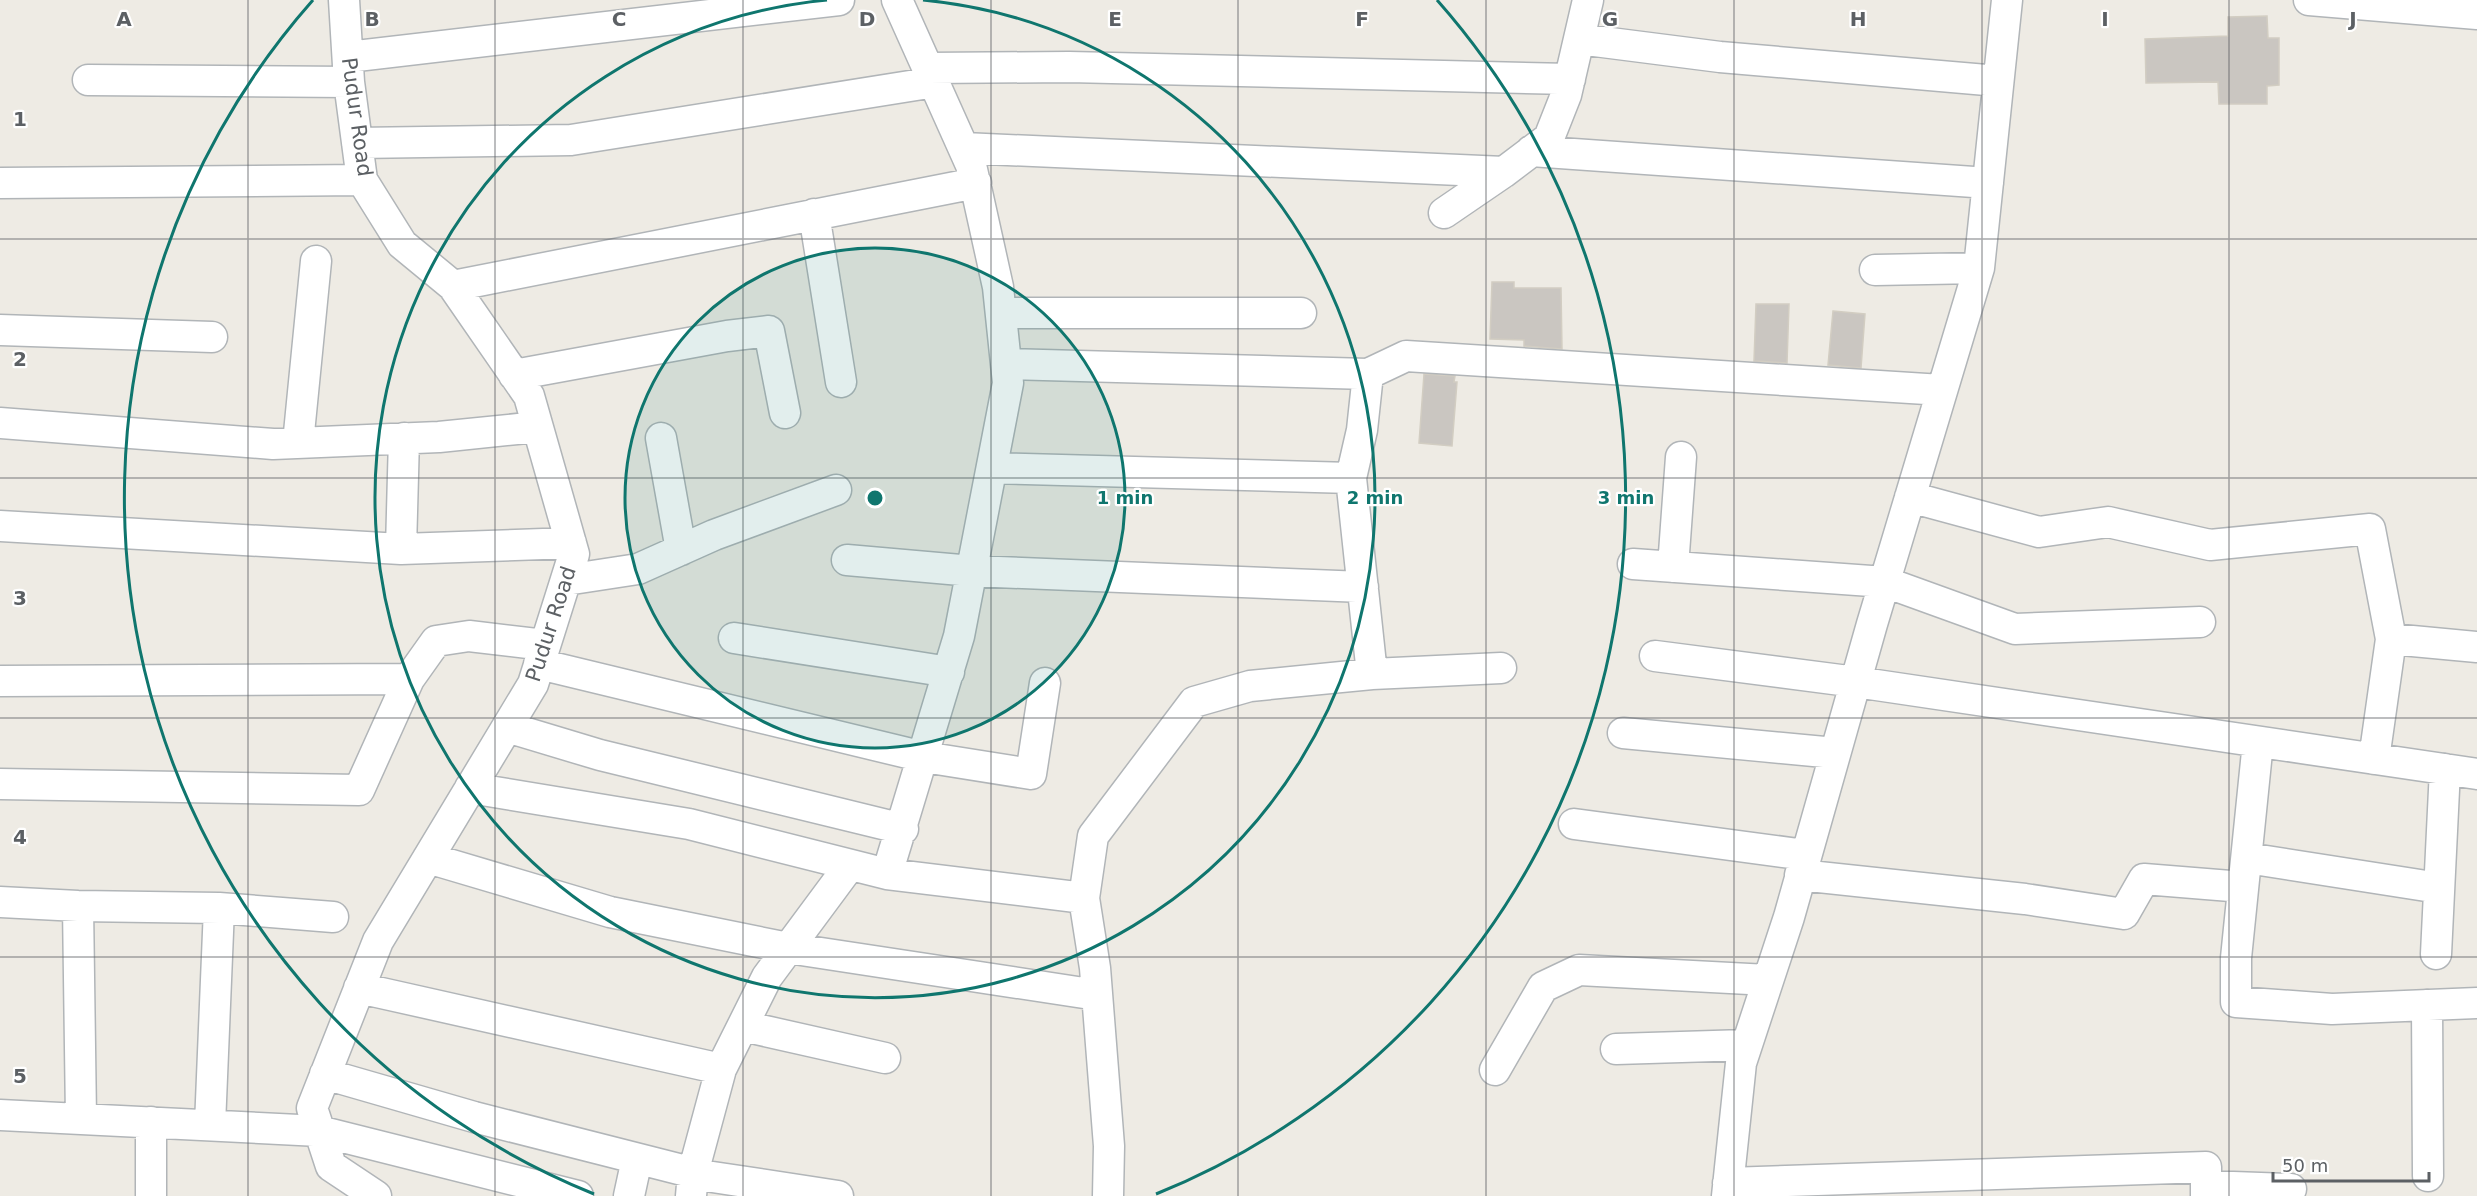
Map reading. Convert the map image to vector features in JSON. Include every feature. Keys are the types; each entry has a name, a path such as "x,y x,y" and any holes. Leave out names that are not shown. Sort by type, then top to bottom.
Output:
{"street":[{"name":"Pudur Road","path":"344,0 349,69 362,180 402,244 453,286 529,396 574,554 533,684 378,941 312,1108 331,1166 376,1196"},
{"path":"88,80 349,69 839,0"},
{"path":"887,874 903,829 959,636 1008,383 999,287 976,183 964,148 897,0"},
{"path":"1444,213 1549,138 1566,95 1588,0"},
{"path":"2007,0 1979,268 1803,865 1741,1063 1727,1189 2206,1167 2206,1191 2291,1189"},
{"path":"2326,1 2477,14"},
{"path":"1579,39 1720,57 1998,81"},
{"path":"357,142 571,140 932,75 1069,67 1570,79"},
{"path":"964,148 1504,172"},
{"path":"1531,151 1988,183"},
{"path":"0,183 362,180"},
{"path":"453,286 976,183"},
{"path":"814,214 841,382"},
{"path":"298,443 316,261"},
{"path":"1875,270 1979,268"},
{"path":"1001,313 1301,313"},
{"path":"0,330 212,338"},
{"path":"514,375 727,336 769,331 785,412"},
{"path":"1006,364 1368,374 1406,356 1942,390"},
{"path":"1368,374 1362,430 1351,478 1372,674"},
{"path":"0,423 273,444 404,438 537,427"},
{"path":"401,549 404,438"},
{"path":"661,438 681,550"},
{"path":"1673,567 1681,457"},
{"path":"992,468 1351,478"},
{"path":"566,580 638,569 714,535 836,490"},
{"path":"1910,497 2039,532 2108,522 2210,545 2370,528 2391,639 2374,759"},
{"path":"0,526 401,549 571,543"},
{"path":"847,560 972,571 1363,587"},
{"path":"1633,564 1885,582 2015,629 2200,622"},
{"path":"0,784 359,790 409,679 436,641 469,636 924,757 1031,774 1045,683"},
{"path":"734,638 949,672"},
{"path":"2391,639 2477,647"},
{"path":"1655,657 1856,682 2477,774"},
{"path":"1108,1196 1109,1146 1097,995 1084,897 1093,836 1194,702 1250,686 1372,674 1501,668"},
{"path":"0,681 409,679"},
{"path":"507,727 600,755 903,829"},
{"path":"1623,733 1835,753"},
{"path":"2258,742 2236,958 2236,1002 2331,1009 2477,1003"},
{"path":"2436,954 2445,770"},
{"path":"470,788 689,824 887,874 1084,897"},
{"path":"1574,824 1803,865 2124,914 2144,879 2245,873 2439,888"},
{"path":"428,858 610,912 788,948 1097,995"},
{"path":"692,1185 720,1069 767,977 850,865"},
{"path":"0,902 78,906 219,908 333,917"},
{"path":"78,906 81,1118"},
{"path":"210,1125 219,908"},
{"path":"1495,1070 1543,987 1579,970 1768,980"},
{"path":"359,988 720,1069"},
{"path":"2427,1005 2428,1176"},
{"path":"742,1026 885,1058"},
{"path":"1616,1049 1746,1045"},
{"path":"325,1074 474,1117 637,1159 692,1185 838,1196"},
{"path":"0,1115 320,1131 578,1196"},
{"path":"151,1122 151,1196"},
{"path":"629,1196 637,1159"}],"building":[{"path":"2267,16 2268,38 2279,38 2279,85 2267,86 2267,104 2219,104 2218,82 2146,83 2145,39 2228,36 2228,17"},
{"path":"1492,282 1514,282 1514,288 1561,288 1562,349 1524,346 1524,340 1490,339"},
{"path":"1756,304 1789,304 1787,363 1754,361"},
{"path":"1833,311 1865,314 1861,368 1828,365"},
{"path":"1424,374 1455,376 1454,382 1457,382 1452,446 1419,443"}]}
